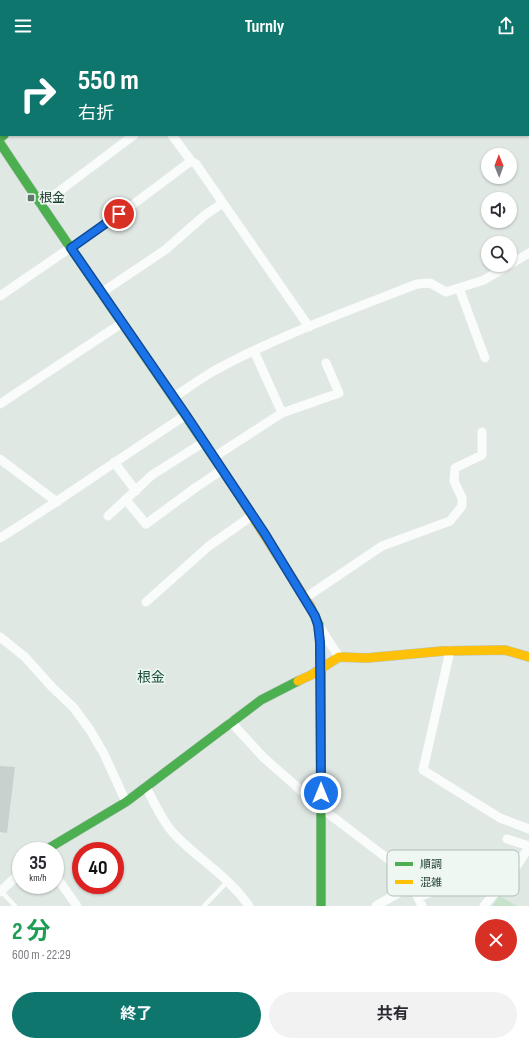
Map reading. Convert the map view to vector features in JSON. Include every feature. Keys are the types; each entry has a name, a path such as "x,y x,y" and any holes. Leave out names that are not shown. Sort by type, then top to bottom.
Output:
{"street":[{"path":"41,205 133,136"},
{"path":"173,136 191,161 196,164 309,327"},
{"path":"0,143 253,515 305,598 318,625 325,633 339,657"},
{"path":"0,296 131,206 191,161"},
{"path":"101,293 165,250 205,215 223,203"},
{"path":"174,397 212,372 254,351 309,327 417,284 430,283 446,292 484,280 529,253"},
{"path":"459,288 485,358"},
{"path":"0,404 122,323"},
{"path":"254,351 282,413"},
{"path":"214,457 282,413 339,393 326,362"},
{"path":"0,538 57,502 114,462 186,415"},
{"path":"305,598 382,546 450,521 462,506 462,498 454,481 455,468 482,455 482,432"},
{"path":"108,516 152,475 204,442"},
{"path":"0,459 57,502"},
{"path":"114,462 136,491"},
{"path":"126,500 146,524 194,488 222,470"},
{"path":"146,602 209,546 253,515"},
{"path":"318,625 321,669 321,906"},
{"path":"0,636 25,657 51,686 74,708 90,730 104,754 126,802"},
{"path":"59,842 126,802 261,700 321,669 339,657 367,658 450,651 505,650 529,657"},
{"path":"450,651 423,770 500,818 529,829"},
{"path":"231,722 262,757 321,808 387,858"},
{"path":"146,787 160,815 176,836 228,881 249,906"},
{"path":"507,839 529,846 519,862"},
{"path":"0,891 12,880"},
{"path":"64,888 77,906"},
{"path":"376,906 393,896"},
{"path":"484,906 492,896"}],"lane":[{"path":"204,906 228,881"},
{"path":"0,891 15,906"}],"green space":[{"path":"499,896 517,906 492,906"}],"building":[{"path":"0,766 15,767 7,833 0,832"}],"traffic: fast":[{"path":"0,143 242,500"},
{"path":"310,606 319,625 321,669 321,906"},
{"path":"59,842 126,802 261,700 298,681"}],"traffic: slow":[{"path":"242,500 310,606"},
{"path":"298,681 311,675 339,657 367,658 443,651 505,650 529,657"}],"place":[{"name":"根金","path":"31,198"}],"district":[{"name":"根金","path":"151,677"}],"route":[{"path":"119,214 71,248 186,415 265,534 315,616 318,625 320,642 321,793"}]}
